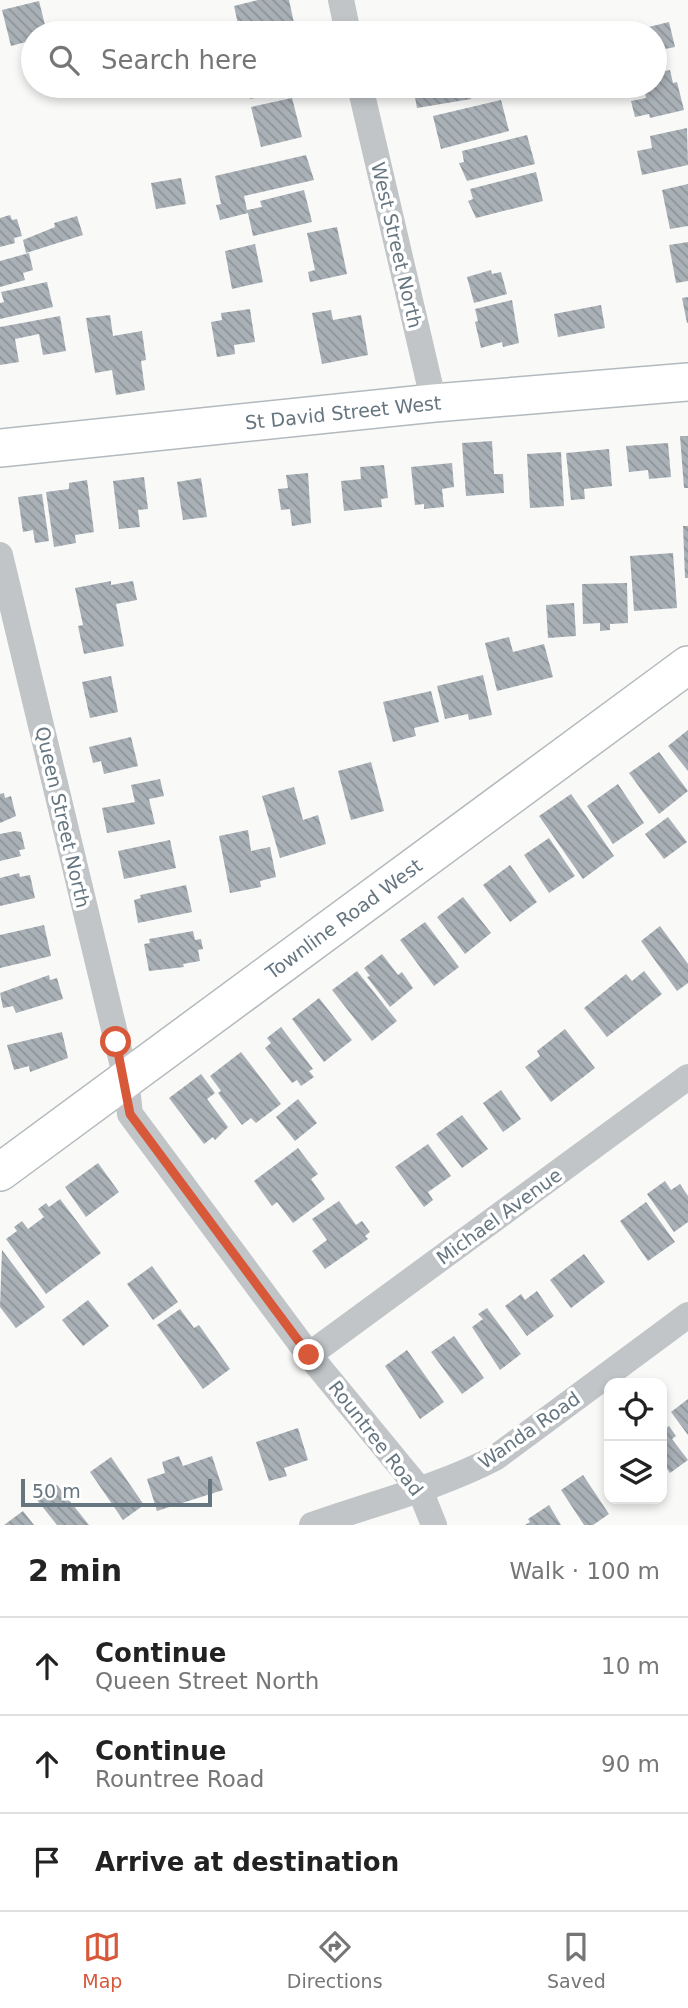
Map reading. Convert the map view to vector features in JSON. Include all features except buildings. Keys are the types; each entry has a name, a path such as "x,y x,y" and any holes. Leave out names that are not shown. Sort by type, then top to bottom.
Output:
{"street":[{"path":"341,0 345,21"},
{"name":"West Street North","path":"363,98 434,403"},
{"name":"St David Street West","path":"0,448 434,403 688,382"},
{"name":"Queen Street North","path":"0,555 126,1079"},
{"name":"Townline Road West","path":"0,1172 688,665"},
{"name":"Michael Avenue","path":"309,1355 688,1077"},
{"name":"Rountree Road","path":"126,1079 130,1114 309,1355 421,1490 434,1525"},
{"name":"Wanda Road","path":"312,1525 421,1490 495,1458 688,1315"}],"route":[{"path":"116,1042 126,1079 130,1114 309,1355"}]}
